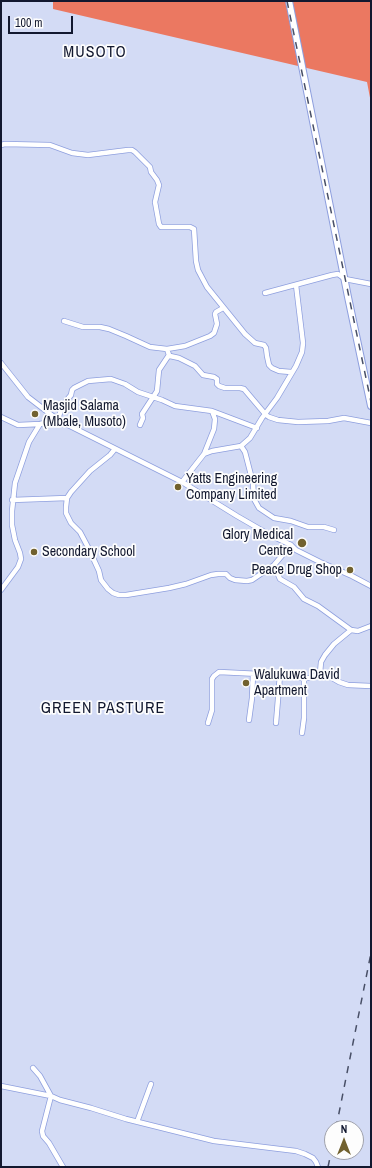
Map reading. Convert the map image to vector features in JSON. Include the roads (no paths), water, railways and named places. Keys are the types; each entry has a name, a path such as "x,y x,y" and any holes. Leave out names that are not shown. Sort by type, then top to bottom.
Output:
{"main road":[{"path":"289,1 371,406"}],"street":[{"path":"1,145 50,145 72,153 88,155 128,150 135,152 150,167 151,172 159,185 155,202 159,224 161,227 190,227 194,229 198,270 207,287 245,334 255,342 264,345 266,348 269,365 279,371 291,372"},
{"path":"265,293 332,274 338,274 345,279 371,284"},
{"path":"204,454 212,450 241,446 250,438 262,418 266,415 277,398 300,359 303,343 296,285"},
{"path":"64,321 83,327 100,327 109,329 150,347 167,349 185,346 210,336 214,333 217,324 215,314 223,308"},
{"path":"167,349 169,355"},
{"path":"140,425 143,418 142,414 157,391 159,370 169,355"},
{"path":"169,355 179,358 194,366 203,375 214,377 217,379 217,384 219,386 225,388 244,389 269,417 278,420 290,421 328,421 344,418 371,423"},
{"path":"1,363 28,397 58,420 182,482 237,516 291,545 302,553 371,586"},
{"path":"58,420 62,406 71,396 74,388 88,381 111,379 125,384 138,392 175,406 212,411 257,428"},
{"path":"182,482 204,454 214,429 215,420 212,411"},
{"path":"1,417 18,425 40,424 58,420"},
{"path":"1,590 18,567 21,559 12,525 12,500 15,483 23,457 31,438 40,424"},
{"path":"241,446 245,452 253,483 254,499 259,508 274,518 308,527 324,527 334,530"},
{"path":"115,449 85,476 71,492 67,498 66,507 66,513 70,523 80,532 99,571 101,580 113,593 119,595 162,590 218,574 226,574 235,580 252,580 274,565 291,545"},
{"path":"12,500 67,498"},
{"path":"274,565 280,579 294,587 304,599 318,606 351,630 358,631 371,626"},
{"path":"320,673 321,662 325,655 334,644 351,630"},
{"path":"208,723 212,710 212,679 219,672 280,675 304,678 310,678 320,673 348,685 371,686"},
{"path":"249,720 253,674"},
{"path":"276,723 280,675"},
{"path":"302,733 304,718 304,678"},
{"path":"34,1068 51,1096 42,1134 64,1167"},
{"path":"137,1122 151,1084"},
{"path":"1,1086 51,1096 137,1122 214,1141 296,1151 313,1158 318,1167"}],"railway":[{"path":"287,1 371,402"},
{"path":"338,1120 371,953"},
{"path":"328,1167 329,1160"}],"place":[{"name":"Masjid Salama (Mbale, Musoto)","path":"35,414"},
{"name":"Yatts Engineering Company Limited","path":"178,487"},
{"name":"Glory Medical Centre","path":"302,543"},
{"name":"Secondary School","path":"34,552"},
{"name":"Peace Drug Shop","path":"350,570"},
{"name":"Walukuwa David Apartment","path":"246,683"}],"district":[{"name":"MUSOTO","path":"95,53"},
{"name":"GREEN PASTURE","path":"103,709"}]}
